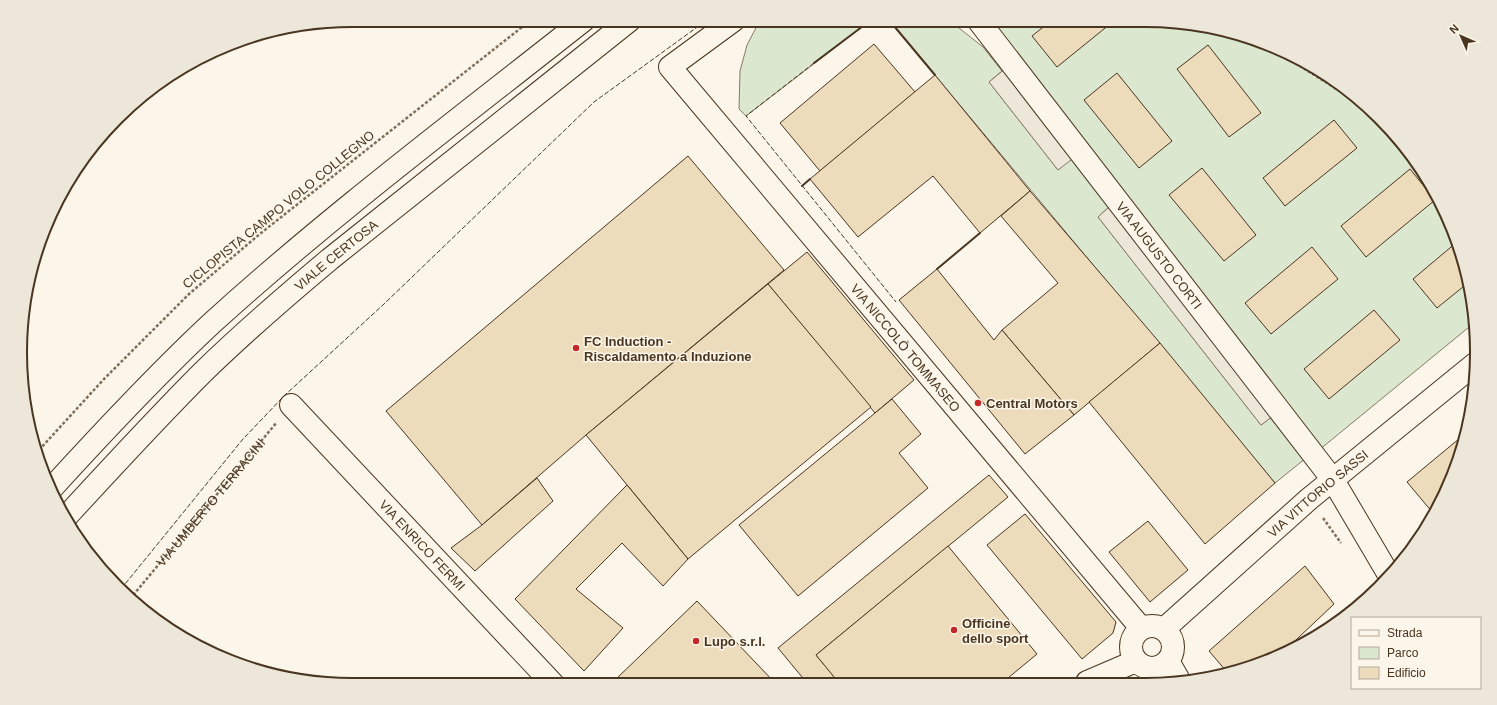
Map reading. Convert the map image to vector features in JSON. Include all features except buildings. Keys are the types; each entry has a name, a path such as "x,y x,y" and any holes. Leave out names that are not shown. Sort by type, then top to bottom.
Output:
{"street":[{"path":"55,484 108,426 218,318 309,238 575,27"},
{"name":"VIALE CERTOSA","path":"70,513 136,440 203,372 294,290 621,27"},
{"name":"VIA NICCOLÒ TOMMASEO","path":"724,27 670,67 1141,628"},
{"name":"VIA AUGUSTO CORTI","path":"983,27 1333,480 1386,570"},
{"name":"VIA VITTORIO SASSI","path":"1164,629 1333,480 1469,369"},
{"name":"VIA ENRICO FERMI","path":"291,405 547,678"},
{"path":"1152,625 1164,629 1170,634 1174,648 1168,661 1156,668 1148,668 1136,661 1131,650 1132,638 1141,628 1152,625"},
{"path":"1096,678 1136,661"},
{"path":"1168,661 1177,676"}],"path":[{"name":"CICLOPISTA CAMPO VOLO COLLEGNO","path":"41,448 104,379 189,294 261,233 522,27"},
{"path":"1303,69 1342,93"},
{"name":"VIA UMBERTO TERRACINI","path":"134,594 291,405"}],"green space":[{"path":"756,27 862,27 746,116 739,109 740,71 747,45"},
{"path":"895,27 958,27 983,47 1002,71 989,82 1058,170 1072,158 1109,207 1098,217 1261,425 1273,416 1306,458 1275,483"},
{"path":"983,27 1166,28 1208,33 1249,44 1307,71 1343,94 1375,122 1403,154 1426,190 1453,248 1464,289 1469,327 1313,455"}],"shaded area":[{"path":"1011,64 1080,153 1058,170 989,82"},
{"path":"1109,207 1273,416 1261,425 1098,217"}],"fence":[{"path":"124,585 243,439 285,395 384,304 594,102 697,27"},
{"path":"814,63 746,116 896,302"}],"wall":[{"path":"814,63 862,27"},
{"path":"895,27 935,75"},
{"path":"802,186 810,179"},
{"path":"937,269 980,233"}],"place":[{"name":"FC Induction - Riscaldamento a Induzione","path":"576,348"},
{"name":"Central Motors","path":"978,403"},
{"name":"Officine dello sport","path":"954,630"},
{"name":"Lupo s.r.l.","path":"696,641"}]}
